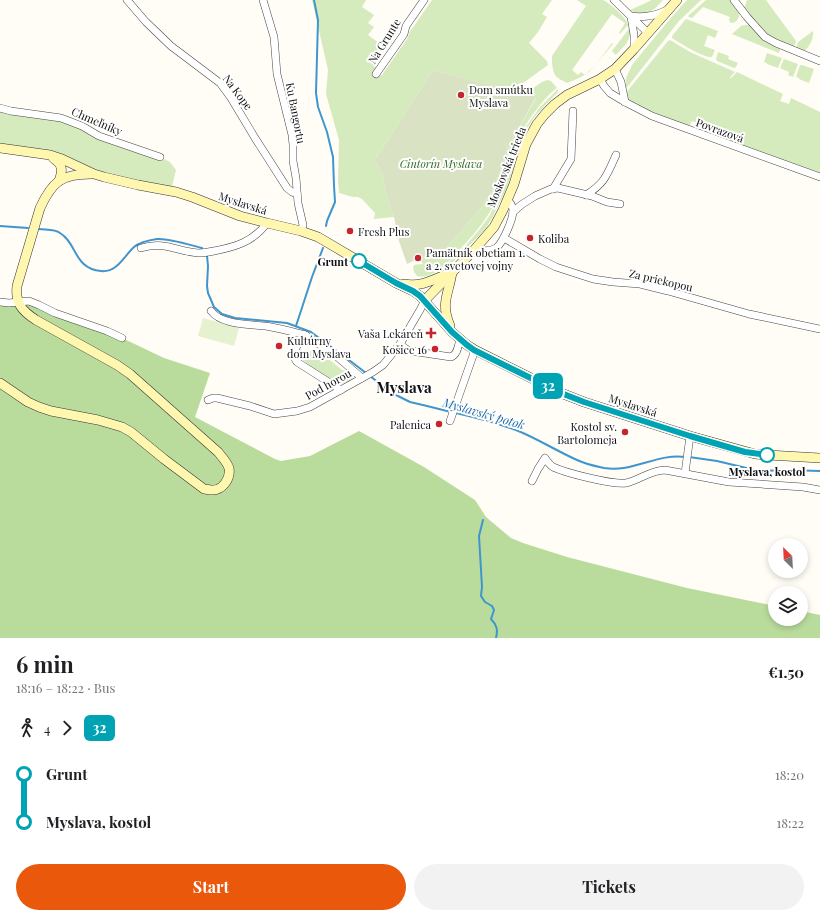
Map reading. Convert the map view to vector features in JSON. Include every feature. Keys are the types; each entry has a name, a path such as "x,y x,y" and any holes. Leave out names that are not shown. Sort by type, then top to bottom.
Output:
{"street":[{"name":"Na Kope","path":"127,0 146,22 171,46 220,83 231,98 287,188 297,194"},
{"name":"Ku Bangortu","path":"263,0 274,37 277,74 292,135 297,194 303,225 301,231"},
{"name":"Na Grunte","path":"376,74 404,34 408,23 424,0"},
{"path":"614,0 648,33"},
{"name":"Moskovská trieda","path":"424,300 475,249 494,227 508,200 526,144 537,124 555,104 567,95 600,79 615,69 677,0"},
{"path":"734,0 762,35 769,40 820,61"},
{"path":"631,16 651,16 669,9"},
{"path":"631,16 634,35 634,49"},
{"path":"615,69 621,82 625,102"},
{"name":"Povrazová","path":"600,79 607,90 625,102 652,116 820,177"},
{"name":"Chmeľníky","path":"0,108 68,120 99,136 160,157"},
{"path":"553,189 571,159 573,111"},
{"name":"Myslavská","path":"0,148 50,155 94,174 138,185 176,192 240,216 301,231 323,240 396,283 413,291 424,300 452,332 474,350 561,393 584,402 745,452 768,456 820,458"},
{"path":"50,155 60,165 62,171 59,181"},
{"path":"586,195 600,185 608,174 616,155"},
{"path":"0,383 28,402 39,407 122,427 131,432 204,489 218,489 226,483 229,471 227,464 218,452 130,374 111,361 28,315 18,303 16,294 17,286 40,208 49,190 59,181 75,175 94,174"},
{"path":"513,212 535,196 558,188 607,202 620,204"},
{"path":"475,249 488,251 492,250 497,247 504,238 513,212 512,205 508,200"},
{"path":"141,248 164,245 190,252 201,253 220,250 250,240 261,231 266,223"},
{"name":"Za priekopou","path":"504,238 540,260 593,279 640,284 749,314 820,329"},
{"name":"Moskovská trieda","path":"396,283 414,285 424,284 452,272"},
{"name":"Myslavská","path":"452,272 444,306 446,318 452,332"},
{"name":"Pod horou","path":"208,400 216,398 250,406 274,414 303,410 317,404 383,365 400,344 420,310 424,300"},
{"path":"0,302 18,303 29,301 55,313 107,331 122,338"},
{"path":"211,311 217,317 239,324 268,326 305,335 334,354 364,377"},
{"path":"305,335 295,350 295,359 341,390"},
{"path":"400,344 411,351 451,357 457,352 460,339"},
{"path":"450,421 474,350"},
{"path":"685,473 690,436"},
{"path":"532,481 545,458 549,464 554,467 574,474 614,483 627,483 661,470 685,473 729,482 803,487 820,490"}],"green space":[{"path":"312,0 366,0 362,7 374,15 368,23 374,27 368,35 386,48 373,65 377,68 379,76 382,75 407,39 411,29 432,0 552,0 542,14 547,17 529,43 547,61 548,65 512,91 433,70 375,160 382,173 387,197 394,217 374,219 375,213 362,199 339,193 339,140 326,94 328,70"},
{"path":"577,0 603,0 618,11 628,25 620,34 619,33 625,23 612,14 572,70 578,75 581,72 585,75 567,83 556,76 553,68 552,56 586,6"},
{"path":"663,0 656,8 648,13 640,14 630,10 650,1"},
{"path":"687,0 701,0 679,21 625,90 626,78 632,65"},
{"path":"706,0 730,0 739,13 738,18 736,21 731,23 729,20 730,17 703,7 692,18 688,16"},
{"path":"747,0 766,0 796,41 794,47 767,35 744,8"},
{"path":"686,19 718,31 715,38 708,35 704,46 715,50 712,57 697,53 672,38"},
{"path":"744,25 749,25 763,40 779,48 779,53 732,34"},
{"path":"631,26 629,39 616,55 612,51"},
{"path":"813,31 811,42 804,51 796,48 798,42"},
{"path":"670,40 690,52 735,72 730,77 731,78 737,72 783,94 780,101 789,104 791,98 820,112 820,174 709,133 710,128 706,125 692,121 689,126 629,102 625,94"},
{"path":"612,43 613,44 597,62"},
{"path":"718,52 729,56 728,59 738,63 736,67 734,68 717,61 716,59"},
{"path":"767,53 782,58 778,68 764,62"},
{"path":"784,59 798,64 793,77 788,75 789,72 780,68"},
{"path":"800,65 814,69 809,83 796,77"},
{"name":"Cintorín Myslava","path":"433,70 536,97 508,147 495,185 480,209 439,255 417,259 407,264 399,241 382,173 375,160"},
{"path":"547,80 551,81 557,88 537,109 521,133 502,188 485,220 444,266 436,272 426,276 417,276 413,267 423,264 419,258 428,258 439,255 457,236 487,199 495,185 508,147 536,98 520,93 526,93"},
{"path":"558,89 558,92 535,116 523,135 505,192 486,228 442,274 418,280 441,271 467,244 490,215 508,173 522,132 540,107"},
{"path":"0,108 49,116 160,157 170,162 176,170 171,191 138,185 62,159 0,149"},
{"path":"29,301 122,338 164,358 210,373 195,417 275,459 281,461 310,456 359,431 424,467 475,500 486,517 511,538 567,557 687,588 768,605 768,626 808,626 808,612 820,615 820,638 0,638 0,302"},
{"path":"203,318 239,328 234,346 198,336"},
{"path":"315,348 342,370 351,372 353,374 353,379 341,384 337,383 318,372 298,355 300,349 306,355"}],"waterway":[{"path":"314,0 318,20 316,93 318,107 327,132 333,157 335,202 326,226"},
{"name":"Myslavský potok","path":"0,226 28,228"},
{"name":"Myslavský potok","path":"39,229 53,230 66,237 81,261 86,266 101,271 107,271 116,267 134,247 148,241 157,239 167,240 202,248"},
{"path":"296,326 323,248"},
{"name":"Myslavský potok","path":"207,256 208,293 214,307 222,314 235,318 287,323 311,332 392,393 410,402 451,412"},
{"name":"Myslavský potok","path":"456,413 515,430 580,461 604,468 625,468 665,458 685,457"},
{"name":"Myslavský potok","path":"689,457 717,461 759,471 820,471"},
{"path":"483,520 479,536 482,587 481,596 485,602 492,606 494,610 491,619 495,623 497,632 496,638"}],"bus line":[{"name":"32","path":"359,261 420,296 452,332 474,350 561,393 584,402 690,436 745,452 767,455"}],"place":[{"name":"Dom smútku Myslava","path":"461,95"},
{"name":"Fresh Plus","path":"350,231"},
{"name":"Koliba","path":"530,238"},
{"name":"Pamätník obetiam 1. a 2. svetovej vojny","path":"418,258"},
{"name":"Grunt","path":"359,261"},
{"name":"Vaša Lekáreň","path":"431,333"},
{"name":"Kultúrny dom Myslava","path":"279,346"},
{"name":"Košice 16","path":"435,349"},
{"name":"Palenica","path":"439,424"},
{"name":"Kostol sv. Bartolomeja","path":"625,432"},
{"name":"Myslava, kostol","path":"767,455"}],"district":[{"name":"Myslava","path":"404,387"}]}
